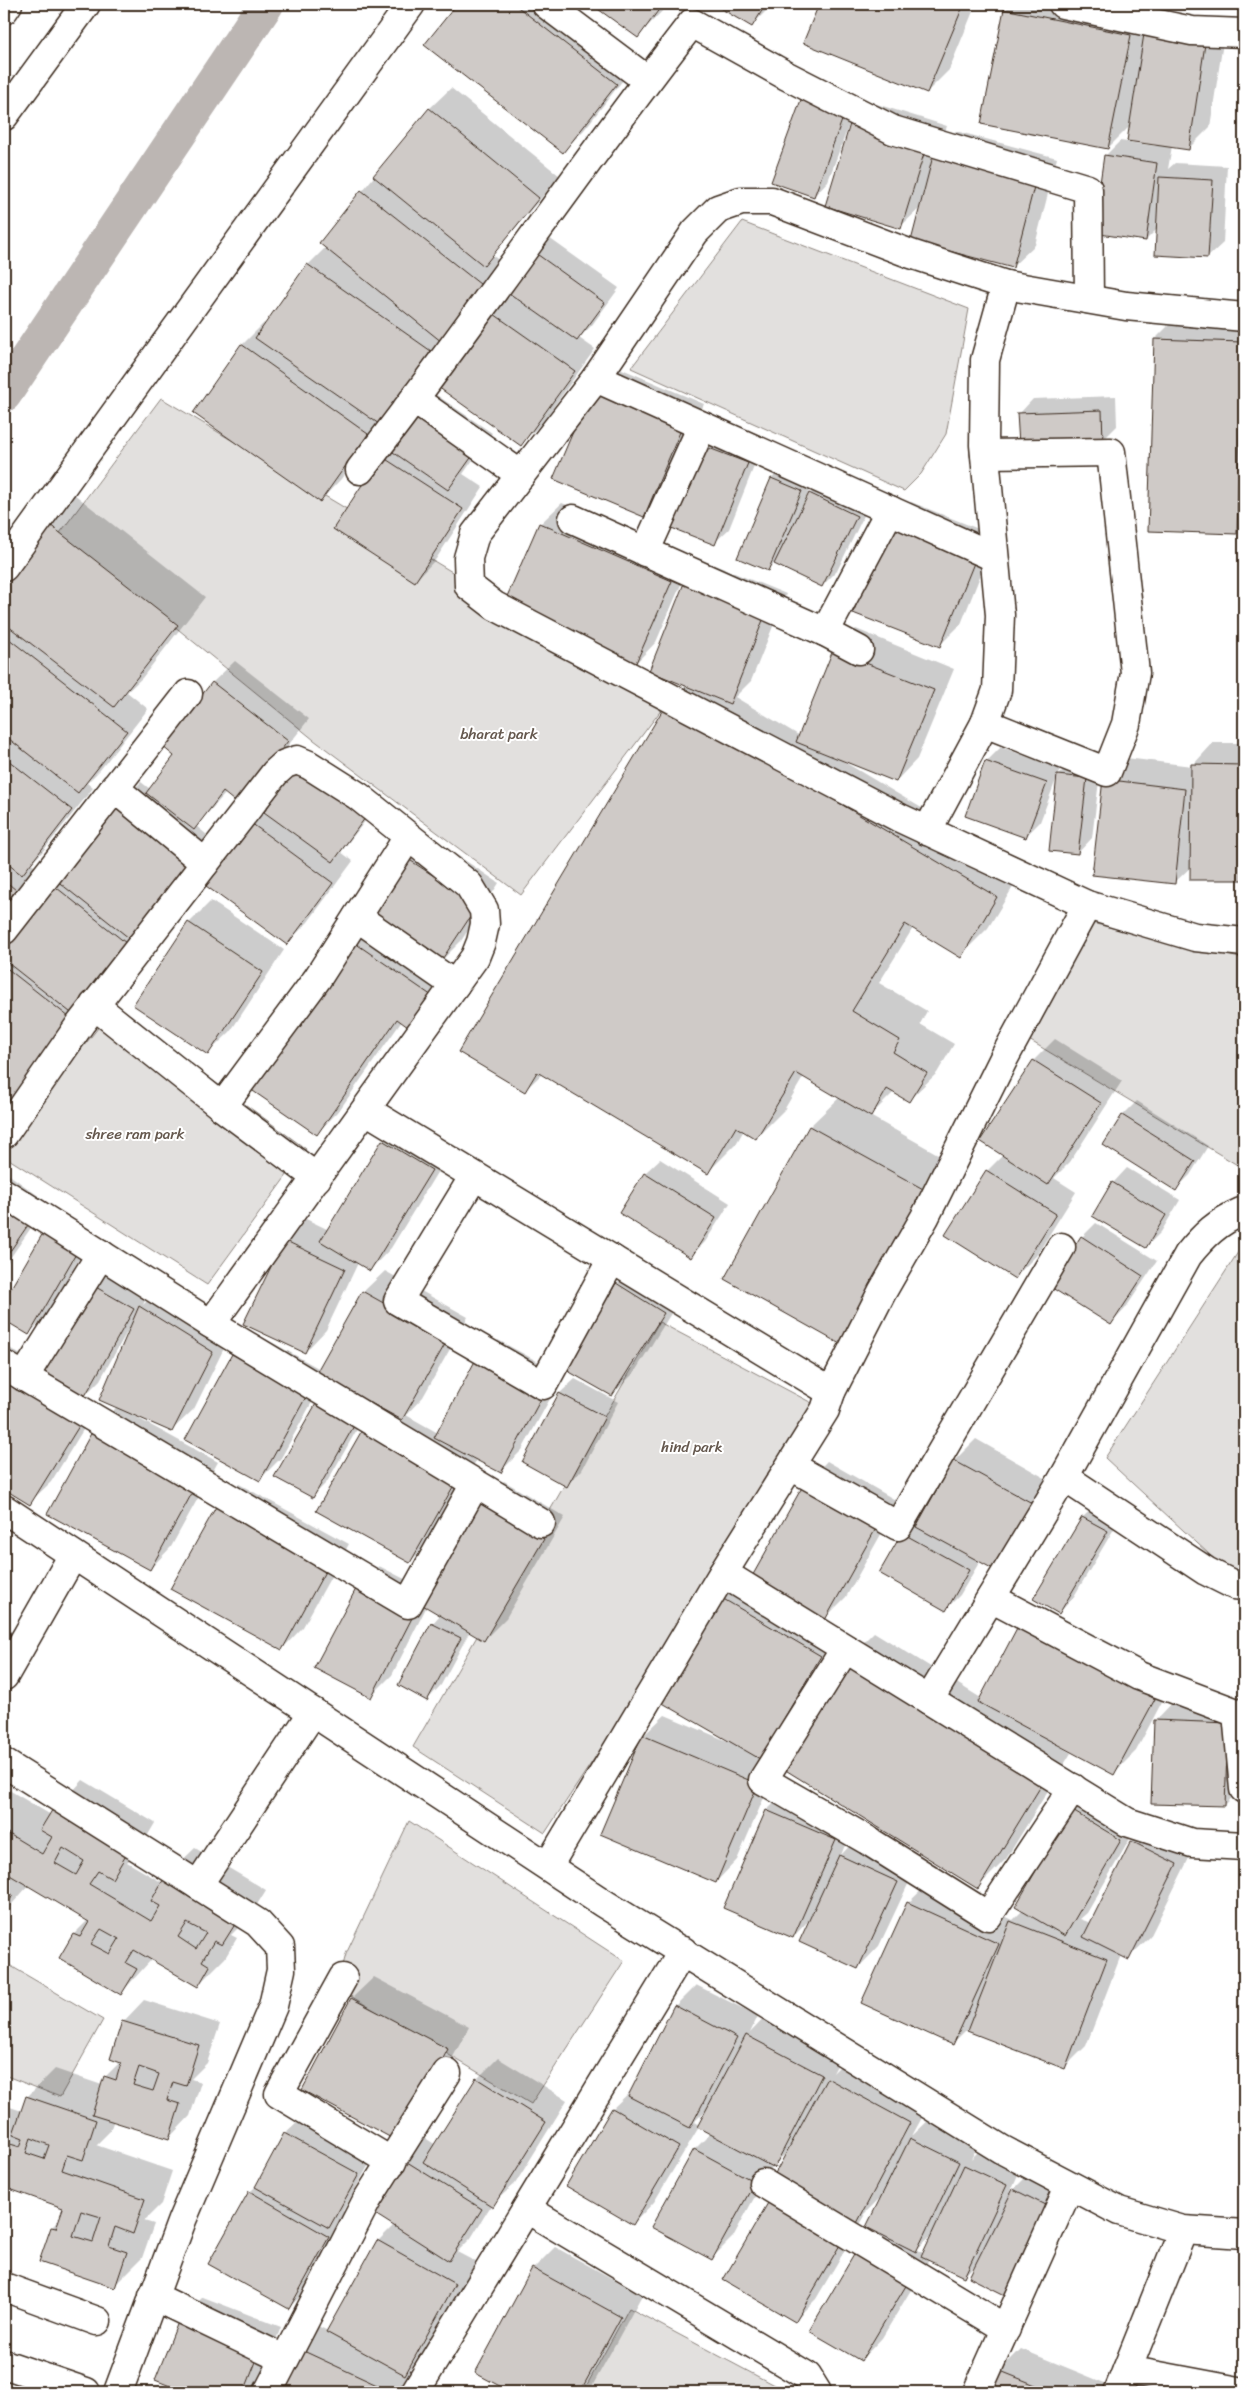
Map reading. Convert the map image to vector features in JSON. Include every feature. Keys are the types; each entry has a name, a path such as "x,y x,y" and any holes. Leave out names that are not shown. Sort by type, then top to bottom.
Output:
{"street":[{"path":"4,10 8,4"},
{"path":"4,116 86,4"},
{"path":"4,568 411,4"},
{"path":"546,4 647,80"},
{"path":"1063,4 1192,31 1244,33"},
{"path":"360,470 415,400 647,80 692,23 788,76 893,130 1088,189 1089,299"},
{"path":"1244,317 1126,306 1006,285 912,254 772,201 741,200 718,209 695,232 596,378 475,534 468,558 469,586 495,606 927,831 1087,905 1195,937 1244,942"},
{"path":"927,831 985,723 997,690 1000,615 985,454 985,360 1006,285"},
{"path":"596,378 994,557"},
{"path":"415,400 521,475"},
{"path":"645,552 702,426"},
{"path":"985,454 1111,452 1135,673 1126,724 1106,772 985,723"},
{"path":"824,632 890,510"},
{"path":"573,519 824,632 859,650"},
{"path":"4,930 188,694"},
{"path":"4,1134 94,1005 275,773 285,764 297,760 309,765 358,796 469,885 484,910 481,942 475,957 211,1324"},
{"path":"114,788 205,863"},
{"path":"222,1107 317,979 408,837"},
{"path":"548,1866 723,1573 826,1410 830,1392 882,1292 925,1217 1004,1058 1087,905"},
{"path":"357,917 455,985"},
{"path":"94,1005 222,1107 317,1178"},
{"path":"366,1110 830,1392"},
{"path":"474,1176 398,1301 543,1385 612,1259"},
{"path":"4,1193 211,1324 541,1523"},
{"path":"929,1700 1064,1477 1188,1255 1205,1233 1223,1220 1241,1212 1244,1213"},
{"path":"791,1466 898,1526 1062,1247"},
{"path":"101,1254 14,1371 408,1604 475,1484"},
{"path":"1064,1477 1206,1571 1234,1585 1244,1586"},
{"path":"4,1509 548,1866 1002,2149 1069,2187 1119,2211 1184,2230 1244,2234"},
{"path":"4,1676 73,1555"},
{"path":"723,1573 1127,1822 1192,1843 1244,1846"},
{"path":"991,1598 1139,1676 1237,1713 1244,1789"},
{"path":"845,1649 763,1780 868,1840 988,1916 1073,1788"},
{"path":"198,1885 313,1712"},
{"path":"4,1763 258,1923 280,1947 281,1970 273,2006 182,2220 118,2392"},
{"path":"415,2392 683,1951"},
{"path":"343,1978 279,2094 392,2162"},
{"path":"268,2392 366,2200 447,2073"},
{"path":"763,2184 1006,2329"},
{"path":"977,2392 1069,2187"},
{"path":"527,2209 807,2376 817,2392"},
{"path":"1184,2230 1123,2381 1244,2392"},
{"path":"4,2287 97,2321"},
{"path":"153,2296 284,2359"},
{"path":"4,2364 86,2392"}],"green space":[{"path":"742,222 969,309 946,434 921,474 904,491 631,368"},
{"name":"bharat park","path":"161,398 668,701 521,895 314,740 60,533"},
{"path":"1079,920 1244,959 1244,1169 1024,1037"},
{"name":"shree ram park","path":"114,1008 306,1149 207,1285 4,1156 4,1146"},
{"path":"1244,1243 1244,1578 1236,1579 1105,1458"},
{"name":"hind park","path":"659,1322 825,1410 545,1833 413,1747"},
{"path":"409,1821 624,1961 531,2104 337,1988 346,1954"},
{"path":"4,1962 103,2020 60,2097 4,2075"},
{"path":"629,2308 787,2392 583,2392"}],"building":[{"path":"457,4 514,4 617,84 563,153 424,45"},
{"path":"591,4 663,4 638,38"},
{"path":"713,4 766,4 752,27"},
{"path":"819,4 964,4 927,93 803,43"},
{"path":"1004,9 1131,35 1108,149 981,124"},
{"path":"1144,34 1205,44 1189,150 1127,141"},
{"path":"802,97 845,112 814,197 771,182"},
{"path":"429,108 539,198 484,266 373,176"},
{"path":"850,124 926,147 901,229 825,206"},
{"path":"934,152 1036,179 1013,268 911,241"},
{"path":"1104,155 1157,163 1146,241 1093,233"},
{"path":"1159,177 1213,180 1208,258 1155,255"},
{"path":"361,190 485,288 442,342 319,243"},
{"path":"534,252 605,303 577,341 506,291"},
{"path":"307,264 431,351 379,424 255,338"},
{"path":"491,312 575,371 521,446 438,387"},
{"path":"1154,339 1242,342 1237,534 1148,531"},
{"path":"241,344 368,434 320,502 193,413"},
{"path":"592,387 683,425 644,517 553,479"},
{"path":"420,407 478,448 448,490 390,450"},
{"path":"1102,410 1103,442 1019,445 1017,413"},
{"path":"701,445 748,463 715,545 669,527"},
{"path":"381,456 463,509 415,582 333,529"},
{"path":"771,478 802,491 768,571 737,558"},
{"path":"809,493 857,516 822,587 774,564"},
{"path":"45,521 178,625 114,707 4,623 4,577"},
{"path":"539,523 672,581 635,665 502,608"},
{"path":"888,523 976,558 940,647 853,613"},
{"path":"684,583 765,615 730,704 649,671"},
{"path":"4,635 127,731 78,793 4,735"},
{"path":"833,650 934,690 896,782 796,742"},
{"path":"212,682 288,741 239,805 223,792 194,830 146,793 174,756 162,746"},
{"path":"668,701 997,897 961,958 905,924 852,1011 900,1040 893,1052 927,1073 909,1102 887,1089 871,1117 796,1073 756,1139 736,1127 708,1174 537,1072 525,1092 458,1052"},
{"path":"4,757 72,810 22,875 4,861"},
{"path":"985,761 1047,783 1026,838 965,816"},
{"path":"1191,764 1244,765 1244,880 1190,880"},
{"path":"296,768 365,818 333,862 264,812"},
{"path":"1057,775 1087,778 1078,854 1049,851"},
{"path":"1103,779 1185,789 1175,884 1092,875"},
{"path":"119,803 191,860 129,938 56,880"},
{"path":"251,823 333,883 287,945 206,886"},
{"path":"402,855 478,905 439,964 363,914"},
{"path":"4,880 16,890 4,905"},
{"path":"52,884 131,947 75,1016 4,960 4,944"},
{"path":"188,922 263,972 208,1055 133,1005"},
{"path":"352,941 435,998 412,1030 397,1019 317,1135 250,1089"},
{"path":"4,966 74,1021 4,1110"},
{"path":"1033,1060 1101,1103 1048,1185 980,1141"},
{"path":"1122,1115 1195,1161 1176,1191 1103,1145"},
{"path":"809,1126 925,1190 840,1344 724,1279"},
{"path":"382,1140 432,1170 370,1271 320,1241"},
{"path":"986,1170 1056,1214 1015,1279 945,1235"},
{"path":"644,1173 716,1218 691,1258 619,1213"},
{"path":"1112,1182 1166,1215 1146,1248 1092,1216"},
{"path":"4,1208 28,1225 4,1260"},
{"path":"43,1233 77,1252 29,1335 4,1320 4,1300"},
{"path":"1081,1236 1143,1276 1111,1325 1049,1286"},
{"path":"284,1240 345,1269 305,1353 243,1324"},
{"path":"87,1282 134,1309 85,1396 39,1369"},
{"path":"616,1283 664,1313 612,1396 566,1370"},
{"path":"362,1291 448,1339 402,1420 316,1373"},
{"path":"139,1306 213,1352 172,1432 99,1400"},
{"path":"232,1354 307,1395 260,1481 185,1440"},
{"path":"475,1361 542,1397 501,1473 434,1438"},
{"path":"4,1379 79,1426 30,1505 4,1489"},
{"path":"559,1393 605,1417 567,1487 522,1462"},
{"path":"321,1395 359,1417 313,1498 274,1477"},
{"path":"365,1425 458,1478 410,1563 316,1511"},
{"path":"94,1428 197,1484 150,1570 47,1514"},
{"path":"953,1460 1032,1503 995,1570 916,1527"},
{"path":"805,1482 879,1523 825,1620 750,1580"},
{"path":"481,1502 544,1539 484,1641 421,1604"},
{"path":"217,1505 328,1566 282,1650 170,1589"},
{"path":"1082,1517 1108,1531 1059,1614 1033,1599"},
{"path":"902,1533 969,1570 946,1611 879,1573"},
{"path":"357,1587 413,1616 371,1698 314,1668"},
{"path":"720,1597 821,1656 760,1759 659,1701"},
{"path":"431,1623 461,1638 427,1701 398,1685"},
{"path":"1018,1626 1155,1699 1114,1775 978,1702"},
{"path":"845,1659 1044,1781 978,1889 779,1766"},
{"path":"1154,1720 1228,1723 1225,1806 1151,1804"},
{"path":"642,1735 758,1784 716,1883 600,1834"},
{"path":"54,1807 128,1852 112,1879 98,1871 89,1884 151,1921 160,1906 151,1901 166,1875 239,1918 222,1945 214,1941 202,1961 210,1966 198,1987 134,1950 126,1963 137,1969 121,1995 59,1958 73,1934 80,1937 89,1922 8,1874 4,1880 4,1831 42,1854 52,1837 40,1830","holes":["63,1848 84,1861 76,1875 55,1863","187,1923 206,1933 196,1949 178,1937","101,1929 119,1939 110,1954 91,1944"]},
{"path":"766,1810 836,1840 793,1938 723,1908"},
{"path":"1071,1810 1121,1840 1065,1936 1015,1907"},
{"path":"1131,1841 1177,1864 1129,1960 1083,1937"},
{"path":"839,1855 898,1882 858,1969 799,1942"},
{"path":"4,1889 13,1895 4,1910"},
{"path":"907,1902 999,1944 953,2045 861,2003"},
{"path":"1010,1921 1107,1959 1065,2069 967,2031"},
{"path":"351,1998 448,2049 399,2142 302,2090"},
{"path":"674,2005 737,2038 690,2128 628,2096"},
{"path":"122,2021 199,2045 186,2086 173,2082 167,2100 180,2104 169,2139 92,2115 104,2076 116,2080 121,2063 110,2059","holes":["139,2067 159,2074 153,2091 133,2085"]},
{"path":"746,2035 822,2075 774,2168 697,2127"},
{"path":"476,2078 546,2122 493,2207 423,2162"},
{"path":"827,2078 910,2123 856,2225 772,2179"},
{"path":"26,2096 96,2120 83,2160 67,2155 62,2170 145,2199 133,2234 115,2227 109,2246 127,2252 115,2288 39,2262 51,2227 56,2228 63,2208 4,2187 4,2142 20,2147 23,2138 13,2134","holes":["31,2138 49,2145 44,2159 26,2153","81,2211 101,2217 93,2242 73,2236"]},
{"path":"612,2108 679,2147 633,2225 566,2186"},
{"path":"284,2133 359,2174 329,2228 255,2187"},
{"path":"910,2138 959,2162 916,2252 866,2227"},
{"path":"694,2149 755,2182 712,2260 651,2227"},
{"path":"396,2155 482,2209 449,2261 364,2207"},
{"path":"964,2165 1007,2185 964,2277 921,2257"},
{"path":"1013,2189 1049,2207 1005,2295 969,2277"},
{"path":"249,2191 329,2237 289,2309 208,2264"},
{"path":"772,2196 844,2238 795,2322 723,2280"},
{"path":"377,2240 455,2284 405,2375 326,2332"},
{"path":"858,2248 910,2279 861,2361 809,2331"},
{"path":"532,2268 621,2317 580,2392 511,2392 475,2373"},
{"path":"180,2317 261,2349 244,2392 185,2392 155,2380"},
{"path":"295,2347 392,2392 274,2392"},
{"path":"998,2370 1053,2392 991,2392"}],"waterway":[{"path":"4,394 266,4"}]}
